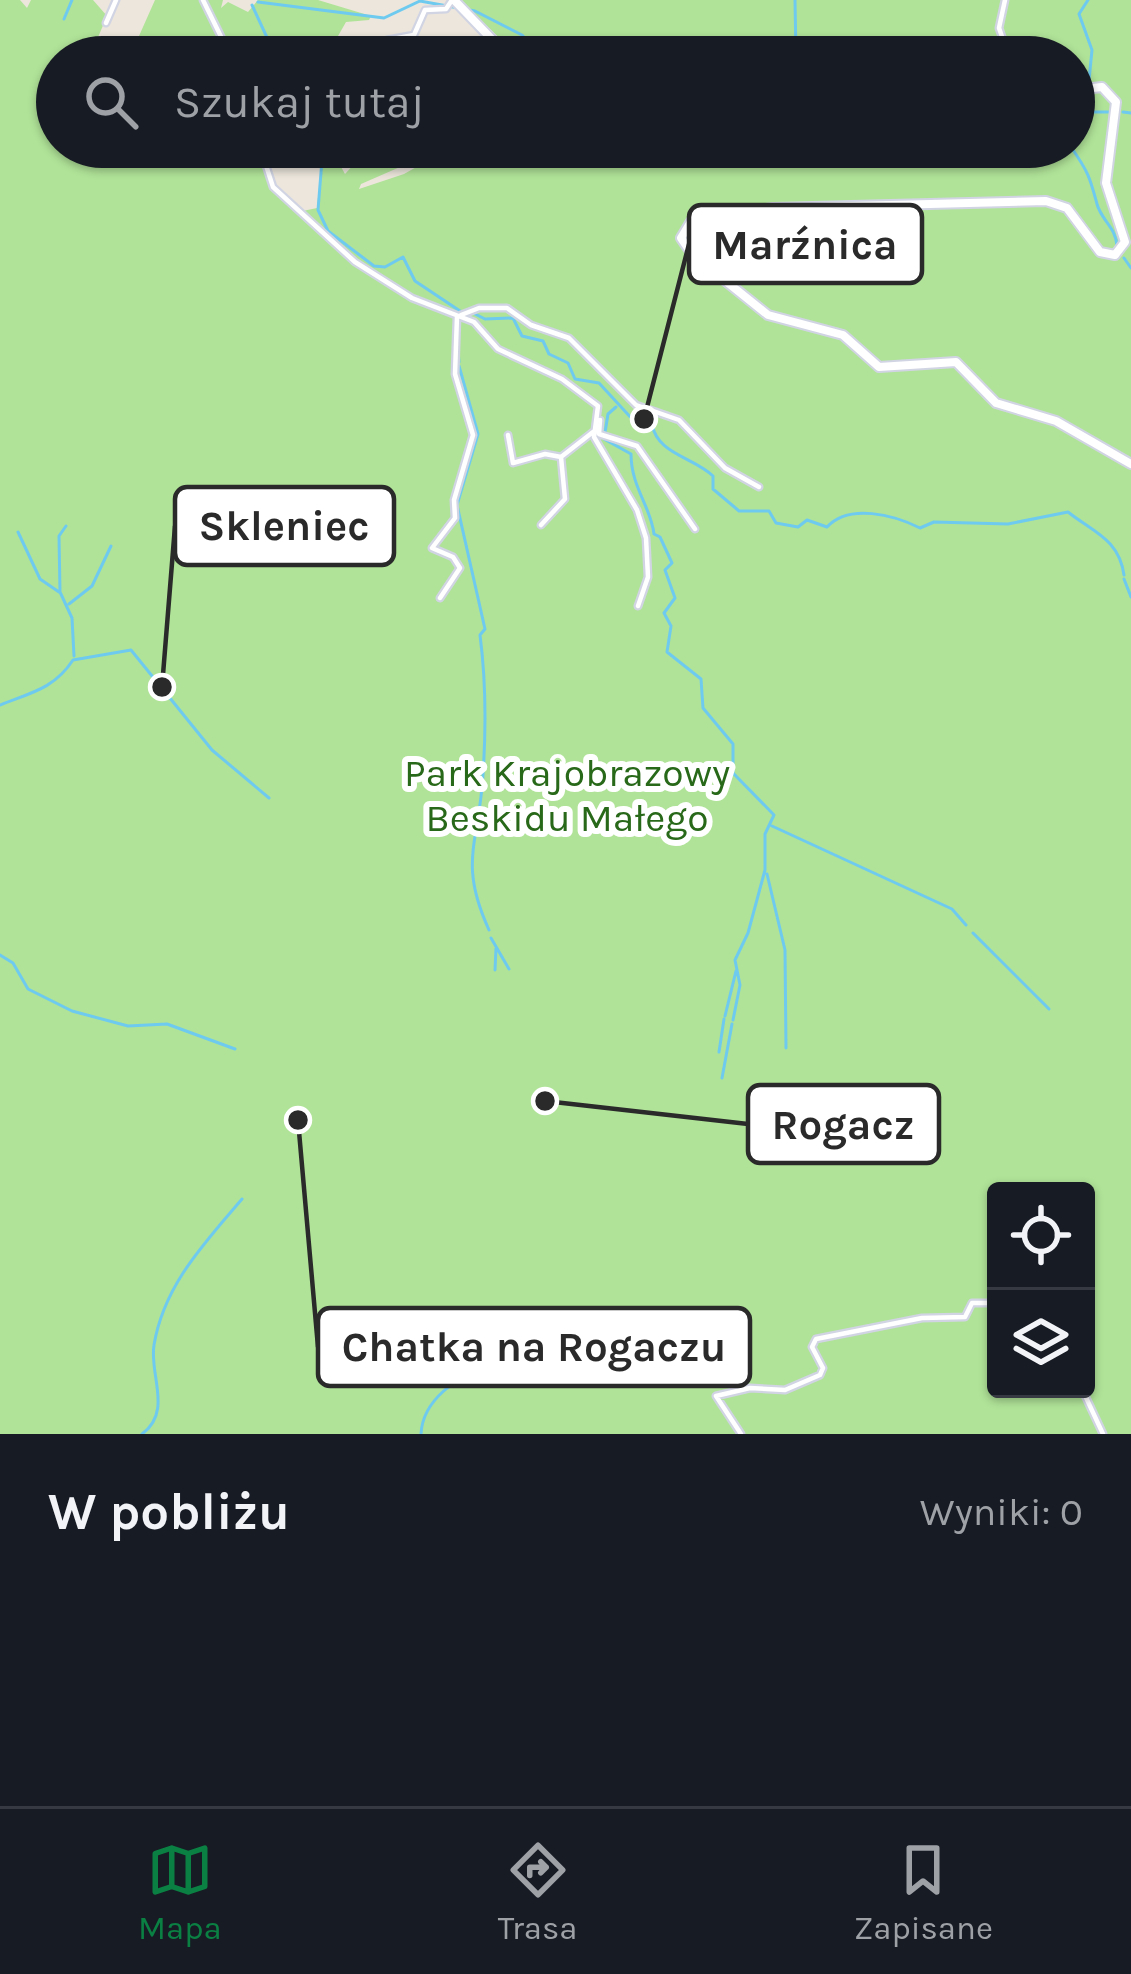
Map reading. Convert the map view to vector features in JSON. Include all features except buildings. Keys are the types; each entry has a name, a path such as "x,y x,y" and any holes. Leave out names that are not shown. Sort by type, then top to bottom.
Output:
{"street":[{"path":"106,23 116,0"},
{"path":"203,0 221,36"},
{"path":"1002,36 999,28 1005,0"},
{"path":"406,36 416,34 424,10 450,3 469,11 491,36"},
{"path":"1095,87 1116,102 1106,177 1125,236 1117,254 1100,252 1066,208 1046,201 767,208 690,221 681,238 688,251 774,318 843,335 879,368 956,362 992,401 1056,421 1131,464"},
{"path":"267,168 273,187 350,258 412,298 462,312 513,310 531,325 569,338 640,409 679,420 720,463 759,487"},
{"path":"462,312 498,349 562,379 600,412 600,435 643,524 649,568 638,606"},
{"path":"440,598 460,568 453,557 432,546 455,518 454,500 473,435 455,374 462,312"},
{"path":"508,435 513,463 545,454 561,457 600,435 627,439 644,454 695,529"},
{"path":"541,525 565,499 561,457"},
{"path":"741,1434 716,1396 750,1388 788,1389 824,1371 812,1347 816,1339 922,1318 965,1317 972,1303 987,1303"},
{"path":"1086,1398 1103,1434"}],"green space":[{"name":"Park Krajobrazowy Beskidu Małego","path":"0,0 20,0 27,8 31,0 93,0 107,16 99,36 36,36 36,168 265,168 269,183 298,212 317,208 321,168 342,168 345,174 351,168 398,168 359,189 415,168 1095,168 1095,36 498,36 459,0 1131,0 1131,1434 0,1434"},
{"name":"Park Krajobrazowy Beskidu Małego","path":"155,0 202,0 217,36 139,36"},
{"path":"205,0 223,0 221,8 228,2 248,12 258,0 318,0 371,16 346,22 338,36 222,36"}],"waterway":[{"path":"64,19 72,0"},
{"path":"795,0 796,36"},
{"path":"1087,36 1079,14 1088,0"},
{"path":"258,2 384,18 420,1 475,11 523,36"},
{"path":"252,5 266,36"},
{"path":"1095,112 1110,112"},
{"path":"1123,112 1131,113"},
{"path":"321,168 318,210 328,231 374,266 385,267 403,257 415,281 463,313"},
{"path":"1083,168 1117,246"},
{"path":"1124,258 1131,268"},
{"path":"473,313 485,319 513,318 522,336 543,341 549,354 568,363 575,379 599,383 634,421 652,424 668,449 713,476 713,489 739,511 769,511 776,523 798,527 807,520 827,527 859,513 920,528 934,522 1008,524 1068,512 1111,545 1124,575"},
{"path":"457,341 459,362"},
{"path":"459,366 478,434 457,505 485,629 480,635 484,758 472,869 489,930"},
{"path":"616,407 608,414 604,439 631,454 654,534 672,563 665,570 675,598 664,613 671,626 667,652 701,679 703,708 733,744 733,773 774,815 765,834 765,870 748,933 735,960 740,985 733,1020"},
{"path":"66,526 59,536 60,592 72,618 74,656"},
{"path":"18,532 40,579 59,592"},
{"path":"69,604 92,586 111,546"},
{"path":"1124,579 1131,597"},
{"path":"0,705 49,684 73,660 131,650 212,750 269,798"},
{"path":"772,826 952,909 966,925"},
{"path":"767,874 785,950 786,1048"},
{"path":"973,933 1049,1009"},
{"path":"491,938 509,969"},
{"path":"495,970 496,948"},
{"path":"0,955 13,963 28,989 72,1011 128,1026 167,1024 235,1049"},
{"path":"725,1016 736,971"},
{"path":"719,1052 724,1019"},
{"path":"722,1078 732,1024"},
{"path":"142,1434 156,1415 154,1345 167,1303 188,1266 242,1199"},
{"path":"421,1434 430,1406 440,1394 504,1353 510,1331"}],"place":[{"name":"Marźnica","path":"644,419"},
{"name":"Skleniec","path":"162,687"},
{"name":"Rogacz","path":"545,1101"},
{"name":"Chatka na Rogaczu","path":"298,1120"}]}
